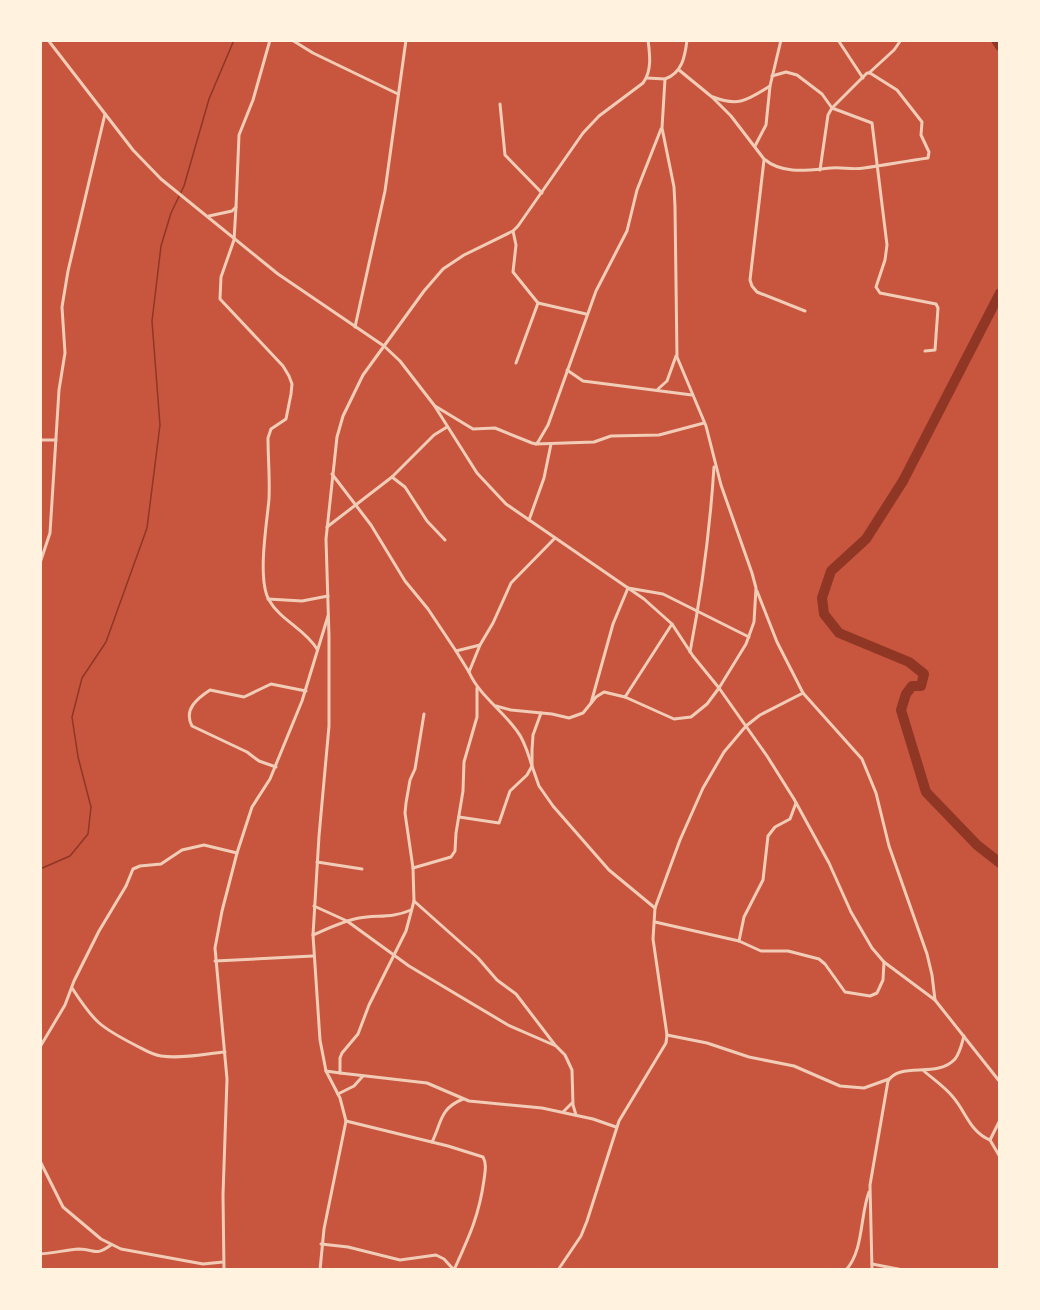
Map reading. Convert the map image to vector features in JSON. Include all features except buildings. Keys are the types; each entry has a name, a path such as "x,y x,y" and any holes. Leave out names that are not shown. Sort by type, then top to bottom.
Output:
{"street":[{"path":"48,40 133,150 172,189 209,216 234,240 278,274 384,346 410,372 477,473 506,504 628,588 672,624 690,652 746,726 796,803 828,862 851,912 872,948 884,962 935,1000 999,1082"},
{"path":"270,40 253,100 239,135 234,240 220,278 220,299 283,366 292,384 286,419 271,429 268,438 269,498 264,583 268,599 273,606 308,637 317,649"},
{"path":"292,40 313,53 398,94"},
{"path":"355,327 385,191 406,40"},
{"path":"320,1269 321,1244 331,1186 346,1120 338,1095 326,1071 320,1040 313,956 317,862 329,726 327,527 337,437 343,416 363,375 408,311 443,269 464,255 513,231 542,194 583,133 599,116 635,90 647,78 650,63 648,40"},
{"path":"647,78 665,79 674,75 686,54 687,40"},
{"path":"755,146 766,125 770,86 781,40"},
{"path":"838,40 863,78"},
{"path":"820,170 828,115 832,108 894,50 901,40"},
{"path":"679,69 712,96 738,124 770,165 793,170 820,170 877,166 928,158 930,153 921,135 922,122 897,90 869,73"},
{"path":"772,76 786,72 797,75 822,94 832,108 872,123 887,245 885,260 877,281 877,290 898,297 936,304 938,308 935,350 925,351"},
{"path":"656,390 666,381 676,354 678,290 674,187 662,128 665,79"},
{"path":"712,96 726,102 738,103 770,86"},
{"path":"500,104 505,155 542,194"},
{"path":"40,563 50,533 59,390 65,353 62,307 70,260 105,114"},
{"path":"537,444 548,426 586,314 627,231 637,190 662,128"},
{"path":"764,159 750,280 757,292 805,311"},
{"path":"209,216 232,211 236,207"},
{"path":"513,231 516,245 513,272 538,303 586,314"},
{"path":"516,363 538,303"},
{"path":"676,354 704,423 756,588 777,642 803,693 862,759 876,793 889,846 927,954 935,1000"},
{"path":"567,370 583,381 692,395"},
{"path":"434,405 473,429 495,428 537,444 594,442 611,436 659,435 704,423"},
{"path":"327,527 392,477 434,435 447,427"},
{"path":"40,440 56,440"},
{"path":"528,521 544,478 550,444"},
{"path":"690,652 710,530 715,462"},
{"path":"332,474 371,525 405,581 428,609 477,688 496,706 523,740 538,786 609,870 656,908"},
{"path":"392,477 405,487 427,521 445,540"},
{"path":"469,672 511,583 555,538"},
{"path":"628,588 663,594 749,637"},
{"path":"591,703 613,624 628,588"},
{"path":"496,706 511,710 573,717 583,713 596,697 604,692 625,697 678,720 691,717 719,688 749,637 754,622 756,588"},
{"path":"268,599 302,601 328,596"},
{"path":"224,1269 223,1195 227,1108 225,1052 215,961 219,924 237,853 252,807 276,767 306,691 329,614"},
{"path":"625,697 672,624"},
{"path":"456,651 480,645"},
{"path":"276,767 259,762 247,752 192,726 189,721 193,704 214,689 244,697 271,684 306,691"},
{"path":"413,868 446,859 453,854 464,762 478,712 477,688"},
{"path":"558,1269 587,1221 617,1127 628,1104 666,1043 667,1035 653,952 655,922 656,908 680,840 703,788 724,753 746,726 775,706 803,693"},
{"path":"459,817 498,824 501,822 510,791 527,775 532,766 533,735 542,713"},
{"path":"340,1073 342,1053 358,1034 369,1005 406,931 414,901 406,803 410,780 415,769 424,714"},
{"path":"739,941 747,912 763,880 768,836 775,827 790,819 796,803"},
{"path":"40,1047 62,1010 99,931 136,867 161,864 182,850 204,845 237,853"},
{"path":"317,862 362,869"},
{"path":"414,901 478,958 497,980 516,994 565,1055 573,1070 573,1102 576,1115"},
{"path":"314,906 347,921 394,956 508,1025 556,1046"},
{"path":"313,935 347,921 387,917 411,910"},
{"path":"655,922 739,941 765,951 788,951 819,960 825,963 845,993 870,996 877,993 882,984 884,962"},
{"path":"215,961 313,956"},
{"path":"72,988 97,1023 113,1035 155,1055 183,1057 225,1052"},
{"path":"667,1035 707,1042 748,1057 794,1066 840,1086 864,1088 889,1079 898,1072 943,1068 957,1058 964,1036"},
{"path":"326,1071 427,1083 464,1099 563,1112 617,1127"},
{"path":"924,1071 950,1094 973,1128 982,1137 990,1140 999,1157"},
{"path":"338,1095 354,1086 363,1076"},
{"path":"846,1269 853,1258 859,1240 889,1079"},
{"path":"432,1142 444,1112 464,1099"},
{"path":"563,1112 573,1102"},
{"path":"321,1244 348,1247 400,1260 436,1255 454,1269 479,1211 485,1159 432,1142 346,1120"},
{"path":"990,1140 999,1120"},
{"path":"40,1161 63,1207 111,1245 198,1264 224,1262"},
{"path":"870,1188 872,1269"},
{"path":"40,1254 79,1249 94,1253 102,1252 111,1245"},
{"path":"872,1264 903,1269"}],"waterway":[{"path":"40,869 70,856 88,834 91,807 78,757 72,717 82,678 106,642 147,528 160,425 152,321 161,246 171,213 184,186 209,99 234,40"},
{"path":"996,40 1000,46"},
{"path":"1000,293 903,481 866,539 831,571 822,598 824,614 839,633 909,662 924,674 921,686 912,686 906,694 901,710 926,792 977,845 1000,863"}]}
